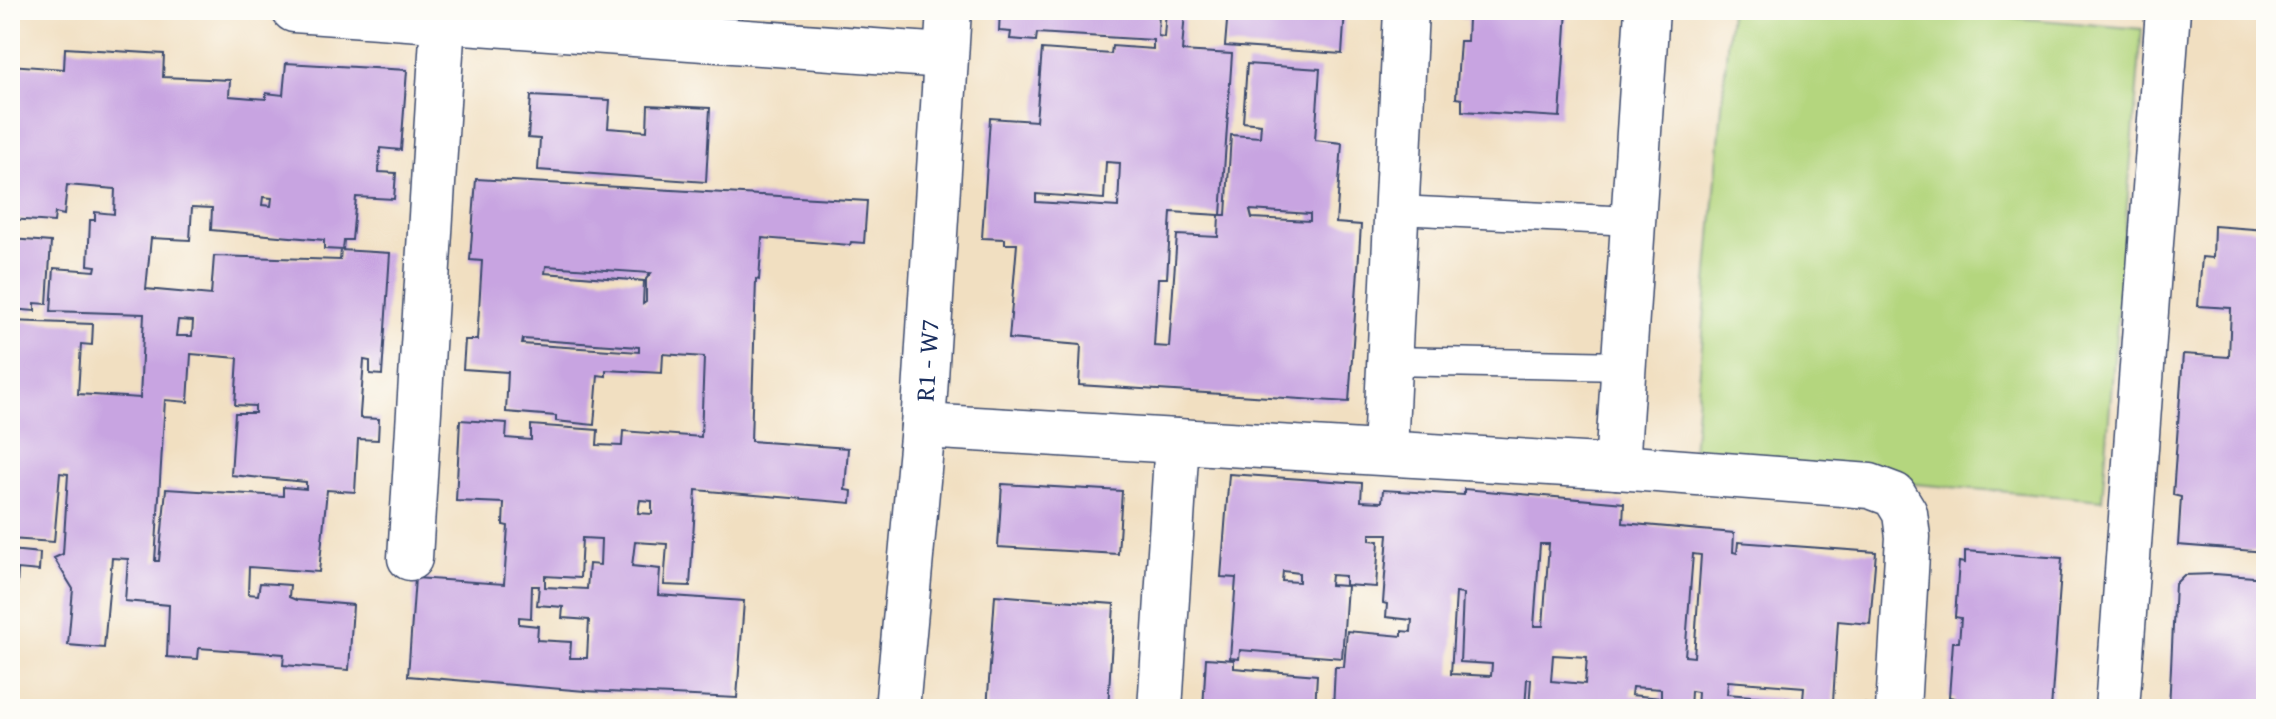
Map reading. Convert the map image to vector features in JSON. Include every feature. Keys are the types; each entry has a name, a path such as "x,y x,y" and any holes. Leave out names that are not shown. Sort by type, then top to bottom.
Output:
{"street":[{"path":"294,10 443,21 705,26 945,56"},
{"name":"R1 - W7","path":"897,709 923,426 949,10"},
{"path":"1385,451 1406,10"},
{"path":"1617,467 1647,10"},
{"path":"2117,709 2168,10"},
{"path":"410,558 443,21"},
{"path":"923,426 1385,451 1870,486 1894,495 1905,513 1908,537 1898,709"},
{"path":"1160,709 1177,441"}],"lane":[{"path":"1397,210 1633,221"},
{"path":"1390,361 1624,366"}],"green space":[{"path":"1730,10 1927,10 2142,29 2102,500 1692,465"}],"building":[{"path":"1000,10 1143,13 1143,10 1159,10 1158,36 1164,37 1166,10 1185,11 1182,51 1232,54 1221,215 1226,215 1231,135 1260,137 1261,124 1243,122 1247,64 1320,69 1315,140 1342,143 1336,223 1361,225 1349,402 1079,385 1081,345 1009,339 1017,244 1005,244 1005,239 982,238 990,118 1036,121 1042,49 1111,54 1112,46 1153,49 1153,40 1037,33 1036,41 1010,39 1011,32 999,31","holes":["1106,162 1120,163 1118,207 1036,202 1036,194 1104,199","1250,210 1310,214 1310,221 1252,218","1171,212 1219,215 1218,237 1177,235 1169,347 1154,346 1158,278 1167,278"]},
{"path":"1228,10 1345,10 1342,54 1225,46"},
{"path":"1463,10 1567,10 1560,117 1462,111 1462,99 1456,98 1460,41 1467,41 1468,19 1462,19"},
{"path":"65,48 164,54 163,77 230,80 229,96 266,99 266,93 283,95 286,63 407,70 401,150 380,148 379,172 396,173 394,199 356,197 352,240 344,240 343,250 324,249 324,240 211,230 212,208 192,207 190,240 151,238 146,289 211,295 214,256 340,260 341,250 390,253 382,375 370,374 370,361 364,360 360,414 360,418 379,419 378,440 358,439 355,492 327,490 319,572 249,567 248,594 258,595 260,583 290,585 289,597 296,600 353,605 349,670 283,665 284,654 199,648 198,659 167,657 169,605 125,601 128,559 112,558 104,648 68,645 73,589 54,558 63,554 68,474 60,473 54,542 10,539 10,321 93,324 92,345 81,344 78,394 140,398 144,314 51,311 54,268 95,271 96,266 88,265 90,220 95,220 95,212 114,214 115,189 67,185 64,215 55,213 54,222 10,219 10,65 64,69","holes":["263,197 272,198 271,206 262,205","178,320 193,321 192,336 176,336","191,354 238,358 235,405 255,406 255,413 235,413 231,475 306,482 306,489 283,487 283,496 166,489 159,561 155,561 165,400 188,402"]},
{"path":"531,96 610,100 608,128 647,131 648,105 710,108 706,182 538,170 540,139 528,138"},
{"path":"476,179 867,201 864,243 851,242 850,245 762,238 759,280 756,279 751,441 848,448 845,490 852,491 851,503 696,490 690,586 664,585 667,544 635,542 632,566 660,569 658,595 744,601 737,698 585,691 408,676 415,578 504,584 508,526 503,525 504,503 456,501 460,420 507,423 506,438 531,440 531,425 598,430 597,445 622,446 623,431 701,437 704,357 663,354 662,373 606,370 606,376 598,375 594,425 556,421 556,416 506,412 508,372 463,369 465,340 477,340 482,261 470,260","holes":["546,266 651,273 646,279 646,302 643,304 644,281 545,273","523,339 639,347 639,352 522,344","640,500 652,501 652,514 638,513","582,538 601,539 600,565 589,564 587,589 545,587 545,576 580,578","532,586 539,586 537,605 563,607 562,618 589,620 587,658 570,658 571,642 537,640 538,626 519,624 519,617 531,618"]},
{"path":"2214,226 2266,230 2266,552 2178,545 2181,497 2173,495 2183,354 2229,357 2231,308 2198,306 2202,257 2213,258"},
{"path":"10,239 51,242 47,304 35,303 35,311 10,309"},
{"path":"1229,474 1362,483 1361,501 1382,502 1383,490 1464,495 1464,489 1624,503 1623,523 1734,533 1733,552 1737,553 1738,542 1876,552 1870,624 1838,621 1833,702 1867,704 1867,709 1697,709 1698,692 1691,691 1690,709 1529,709 1531,679 1527,679 1525,709 1333,709 1335,667 1344,667 1347,631 1402,636 1402,631 1411,632 1412,620 1386,617 1387,604 1383,603 1388,534 1370,534 1370,540 1379,541 1376,587 1345,585 1345,576 1331,575 1330,585 1347,586 1342,658 1240,650 1239,659 1230,658 1236,578 1221,577","holes":["1540,544 1549,544 1543,626 1534,626","1693,554 1701,555 1694,657 1685,656","1283,571 1299,573 1299,582 1282,581","1456,593 1463,594 1460,662 1492,664 1491,676 1451,674","1553,655 1587,657 1585,684 1551,681","1728,681 1804,687 1803,700 1727,694","1632,687 1661,689 1661,698 1631,695"]},
{"path":"1002,484 1122,491 1118,554 998,547"},
{"path":"10,550 40,553 39,571 18,569 14,643 10,643"},
{"path":"1965,551 2062,558 2051,709 1955,709 1955,698 1949,697 1953,642 1959,642 1961,618 1955,617 1959,562 1965,563"},
{"path":"2184,575 2266,578 2266,709 2169,709 2175,584"},
{"path":"995,595 1114,604 1108,709 987,709"},
{"path":"1206,658 1234,660 1234,668 1317,675 1315,709 1203,709"}]}
